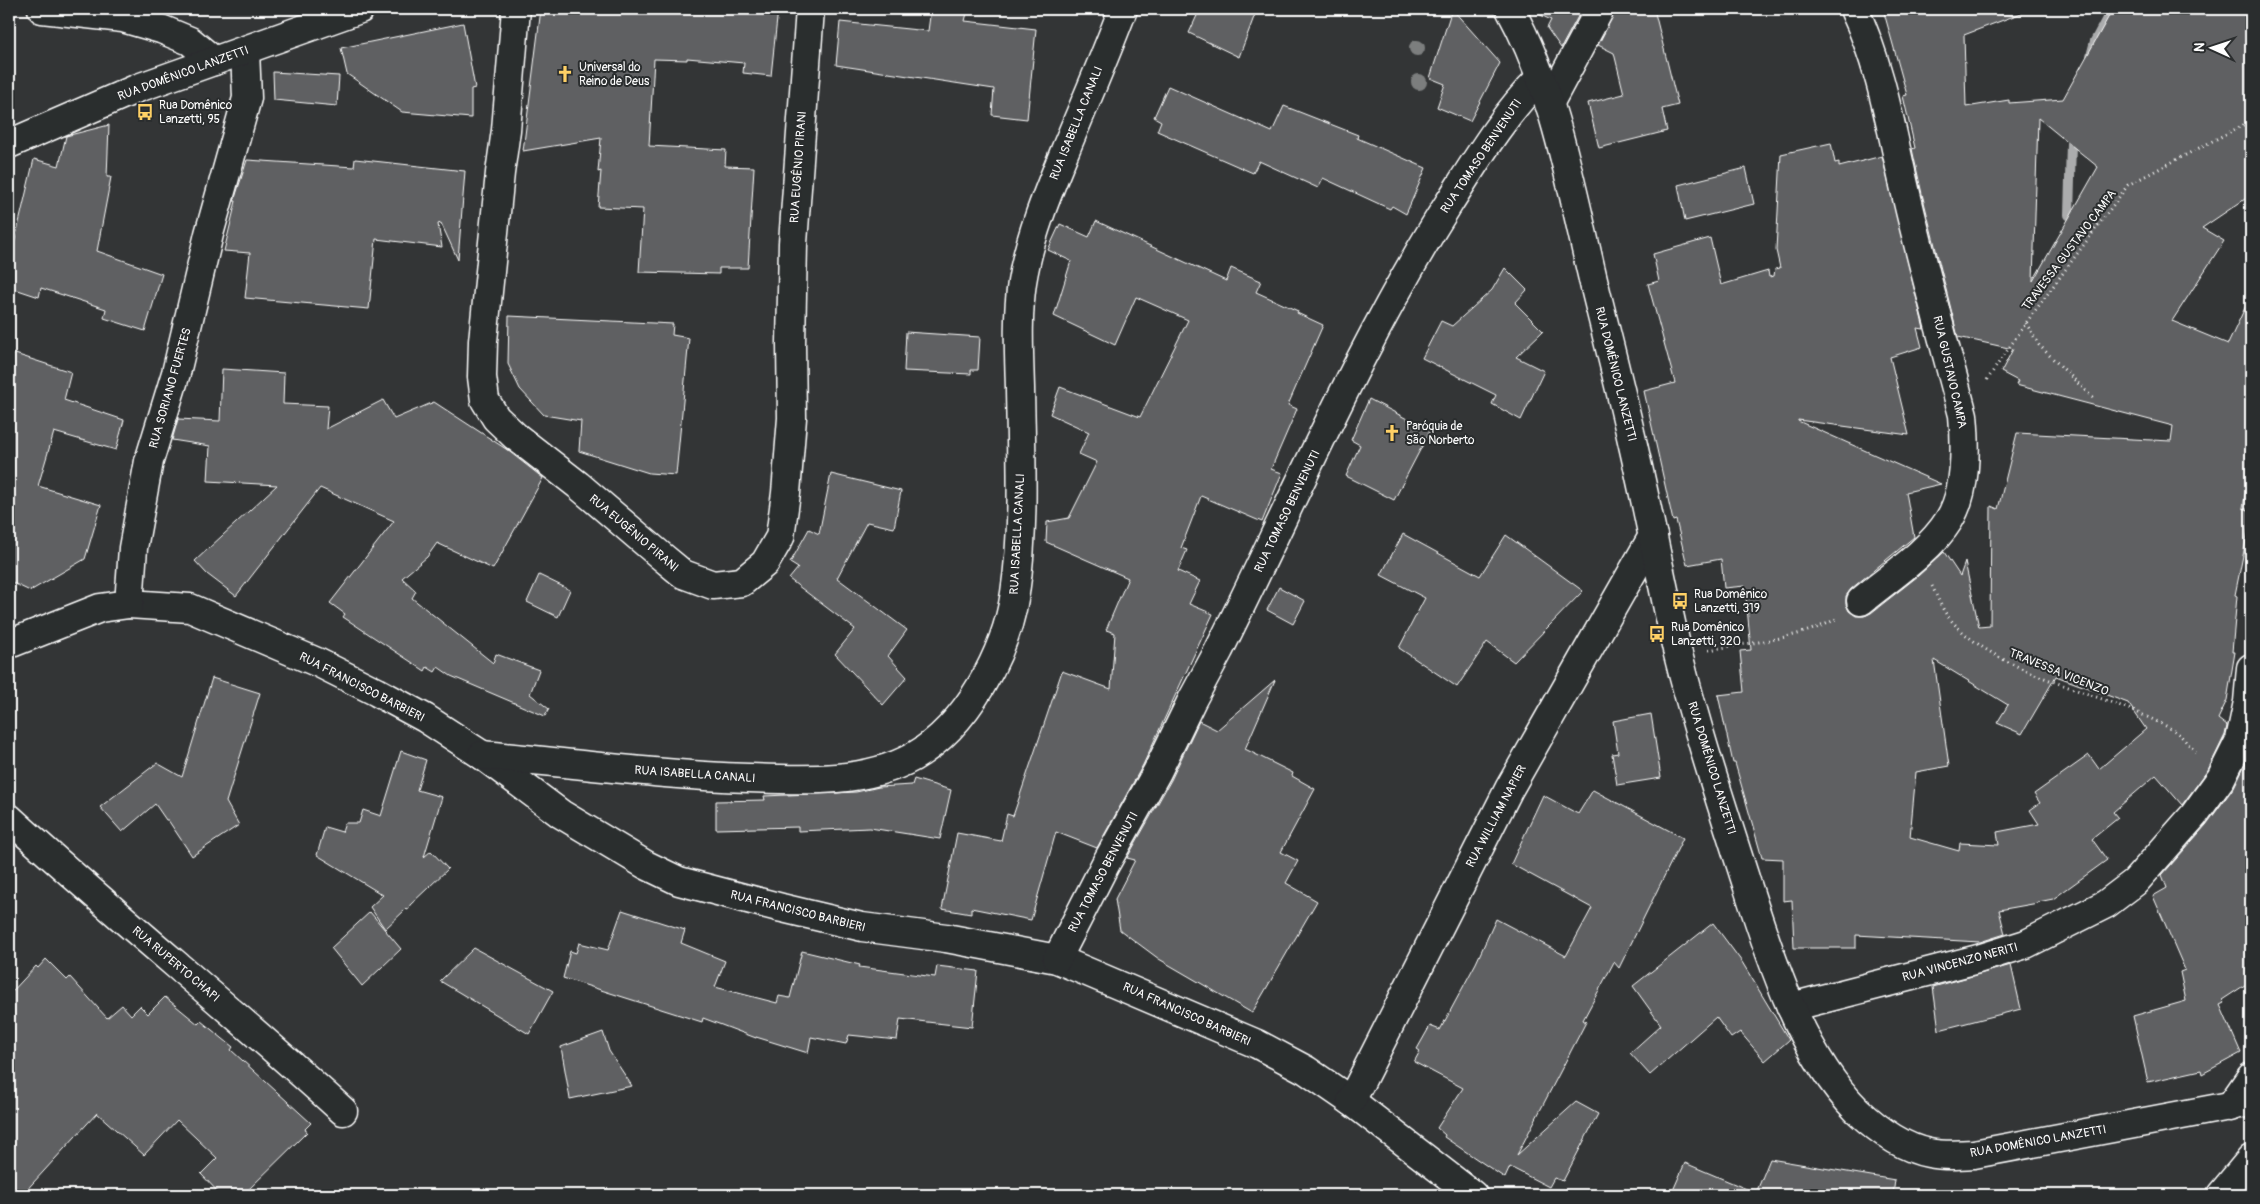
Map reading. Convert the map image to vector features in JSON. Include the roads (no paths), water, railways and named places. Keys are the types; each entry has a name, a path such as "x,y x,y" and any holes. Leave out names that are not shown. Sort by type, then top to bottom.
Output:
{"street":[{"path":"42,9 123,18 161,29 190,41 214,61"},
{"name":"RUA DOMÊNICO LANZETTI","path":"9,144 138,88 360,9"},
{"name":"RUA EUGÊNIO PIRANI","path":"516,9 506,130 484,324 482,377 485,400 496,418 515,436 578,484 682,574 713,586 742,582 765,563 780,537 786,493 792,418 793,243 810,9"},
{"name":"RUA ISABELLA CANALI","path":"482,755 695,776 795,780 851,776 889,767 914,756 940,736 976,697 1004,638 1016,592 1021,475 1020,315 1026,264 1040,214 1123,9"},
{"name":"RUA DOMÊNICO LANZETTI","path":"1510,9 1524,35 1549,104 1632,442 1679,655 1752,898 1791,1007 1829,1075 1857,1109 1880,1128 1903,1143 1926,1152 1947,1155 1974,1154 2241,1104"},
{"path":"1549,104 1600,9"},
{"name":"RUA GUSTAVO CAMPA","path":"1854,9 1873,62 1893,132 1908,201 1962,415 1965,437 1963,473 1958,499 1950,519 1932,542 1861,601"},
{"name":"RUA SORIANO FUERTES","path":"129,604 133,548 149,461 176,373 209,234 247,98 245,51"},
{"name":"RUA TOMASO BENVENUTI","path":"1057,959 1105,865 1157,772 1192,700 1224,641 1375,330 1431,232 1487,144 1512,107 1540,78"},
{"name":"RUA WILLIAM NAPIER","path":"1351,1102 1377,1047 1456,896 1472,860 1509,789 1653,536"},
{"path":"9,644 100,608 129,604"},
{"name":"RUA FRANCISCO BARBIERI","path":"129,604 190,608 252,634 377,692 425,718 482,755 561,814 646,865 679,881 862,927 946,938 1057,959 1257,1044 1306,1070 1473,1195"},
{"name":"RUA VINCENZO NERITI","path":"1791,1007 1978,959 2026,944 2106,904 2135,882 2194,814 2221,778 2240,740 2248,702 2251,668"},
{"name":"RUA RUPERTO CHAPI","path":"9,818 80,883 201,984 343,1110"},
{"path":"2241,1104 2251,1077"},
{"path":"2221,1195 2251,1159"}],"waterway":[{"path":"2091,56 2095,41 2112,9"},
{"path":"2069,215 2073,131"}],"place":[{"name":"Universal do Reino de Deus","path":"565,74"},
{"name":"Rua Domênico Lanzetti, 95","path":"145,112"},
{"name":"Paróquia de São Norberto","path":"1392,433"},
{"name":"Rua Domênico Lanzetti, 319","path":"1680,601"},
{"name":"Rua Domênico Lanzetti, 320","path":"1657,634"}]}
